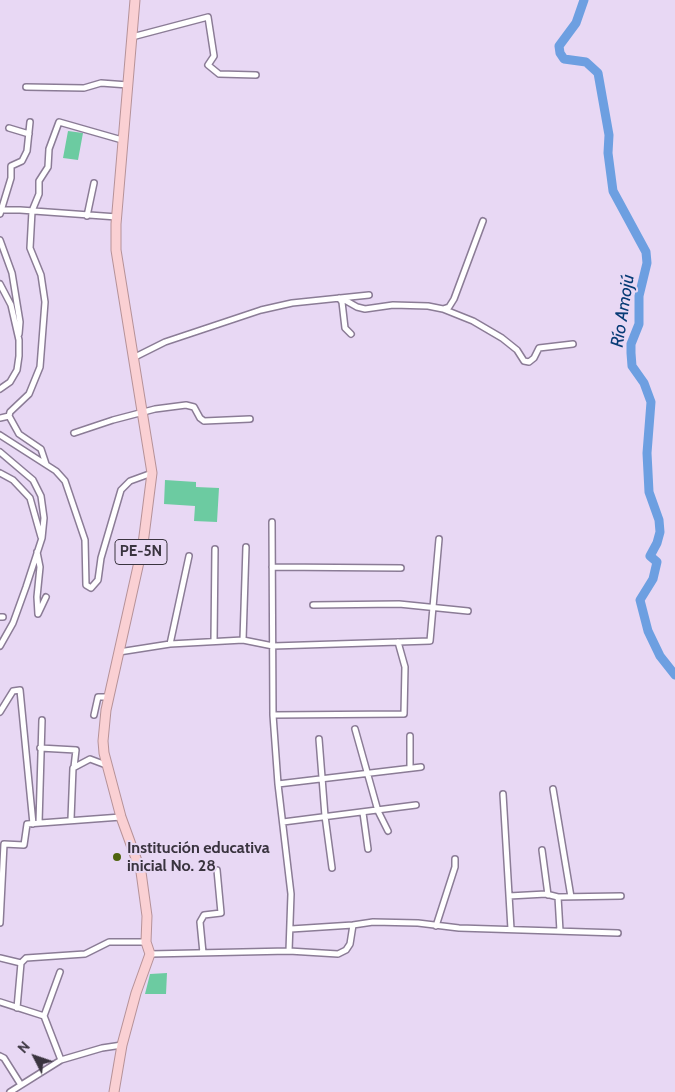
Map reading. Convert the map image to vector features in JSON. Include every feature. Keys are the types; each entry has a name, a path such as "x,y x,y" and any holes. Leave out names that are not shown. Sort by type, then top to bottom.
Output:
{"highway":[{"name":"PE-5N","path":"135,0 122,140 116,250 135,357 152,473 145,535 108,697 103,741 106,765 121,816 141,872 148,916 146,942 150,954"},
{"path":"114,1092 122,1045 136,993 150,954"}],"street":[{"path":"132,37 208,17 214,56 208,65 219,74 256,75"},
{"path":"26,87 84,88 101,83 128,85"},
{"path":"30,122 27,151 22,161 11,166 11,178 1,212 32,211 117,217"},
{"path":"9,416 10,412 30,394 40,367 45,302 41,275 30,248 32,211 39,194 39,181 48,167 49,150 56,124 59,122 122,140"},
{"path":"9,128 29,134"},
{"path":"87,216 94,184"},
{"path":"443,309 449,307 454,299 483,221"},
{"path":"0,240 12,273 20,322 17,370 10,382 0,390"},
{"path":"0,284 8,298 19,340"},
{"path":"135,357 165,342 261,310 369,294"},
{"path":"341,298 357,307 365,309 402,305 428,306 443,309 473,321 502,338 517,350 524,361 529,362 534,358 539,348 573,344"},
{"path":"341,298 345,328 351,334"},
{"path":"74,433 155,409 189,405 194,407 200,418 204,421 250,419"},
{"path":"0,418 9,416"},
{"path":"9,416 19,434 41,449 46,464"},
{"path":"0,435 46,464 65,480 85,540 86,585 91,588 98,580 101,558 121,490 130,481 152,473"},
{"path":"0,452 33,480 41,496 44,518 42,538 13,623 0,646"},
{"path":"0,473 13,480 30,498 42,538"},
{"path":"272,522 273,715 278,784 291,894 289,951"},
{"path":"119,652 170,644 214,641 243,640 273,646 430,641 439,539"},
{"path":"243,640 246,547"},
{"path":"214,641 215,549"},
{"path":"37,552 40,567 37,597 38,614 46,597"},
{"path":"170,644 189,556"},
{"path":"272,567 360,569 384,566 402,568"},
{"path":"313,605 399,604 468,611"},
{"path":"273,715 404,714 405,667 398,642"},
{"path":"0,712 14,691 20,690 32,824"},
{"path":"94,715 98,697 108,697"},
{"path":"39,823 42,720"},
{"path":"355,729 378,811 388,831"},
{"path":"410,736 410,768"},
{"path":"319,739 325,816 332,868"},
{"path":"40,748 76,750 71,820"},
{"path":"74,767 90,759 106,765"},
{"path":"278,784 420,767"},
{"path":"553,789 571,897"},
{"path":"503,794 511,929"},
{"path":"283,822 416,805"},
{"path":"363,812 368,849"},
{"path":"0,886 2,886 4,844 24,845 27,824 121,816"},
{"path":"542,850 548,895"},
{"path":"436,926 443,899 453,873 454,860"},
{"path":"0,923 2,908 2,861"},
{"path":"203,953 200,922 204,915 221,913 217,870"},
{"path":"509,896 621,896"},
{"path":"558,897 560,931"},
{"path":"291,929 391,922 436,926 618,933"},
{"path":"150,954 289,951 338,954 346,950 350,944 352,925"},
{"path":"17,1008 21,963 26,958 85,954 109,942 146,942"},
{"path":"0,958 21,963"},
{"path":"60,972 44,1016 61,1060"},
{"path":"0,1002 44,1016"},
{"path":"10,1092 61,1060 102,1048 122,1045"},
{"path":"0,1056 7,1062 21,1085"}],"green space":[{"path":"68,131 83,133 78,160 63,158"},
{"path":"165,480 196,482 196,487 219,488 217,522 194,521 195,506 164,504"},
{"path":"167,973 166,994 145,994 150,974"}],"waterway":[{"name":"Río Amojú","path":"584,0 576,23 559,46 560,53 564,59 586,62 598,73 609,135 608,153 613,191 646,252 647,263 639,296 639,324 631,344 631,353 632,366 644,383 651,402 647,453 649,492 659,520 660,532 650,556 657,562 653,579 640,600 648,631 660,656 675,675"}],"place":[{"name":"Institución educativa inicial No. 28","path":"117,857"}]}
